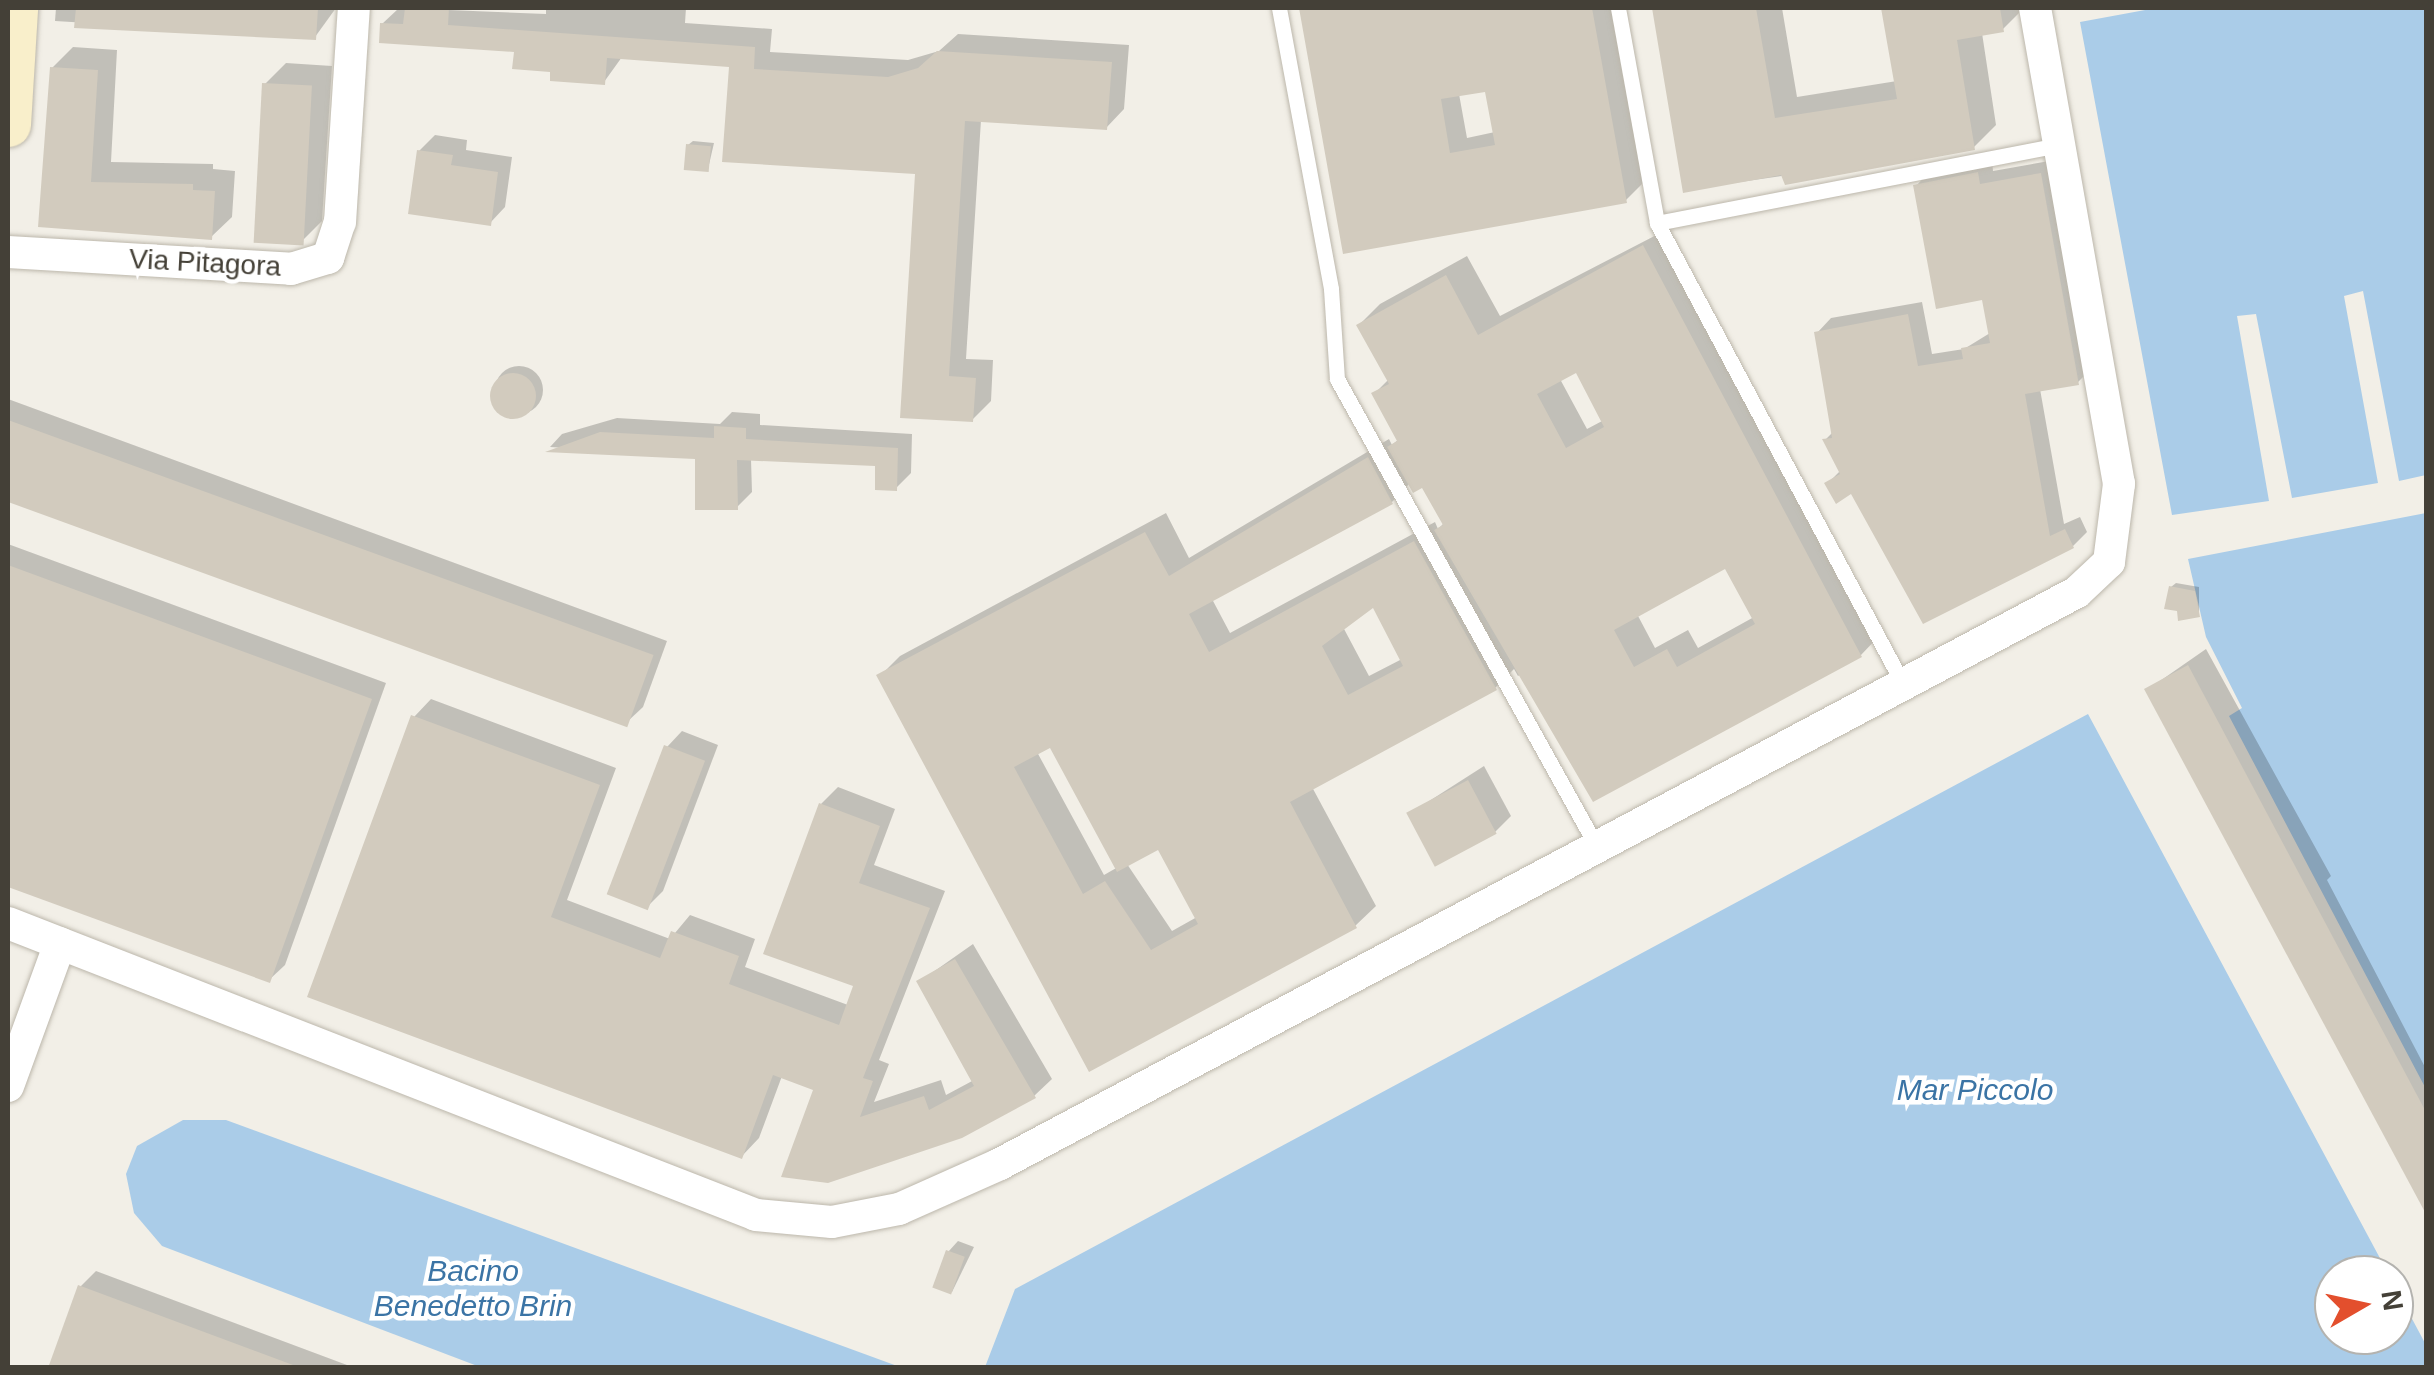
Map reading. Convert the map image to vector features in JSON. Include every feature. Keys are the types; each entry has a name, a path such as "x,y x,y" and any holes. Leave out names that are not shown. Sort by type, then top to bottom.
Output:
{"main road":[{"path":"8,124 16,8"}],"street":[{"name":"Via Pitagora","path":"8,252 291,269 328,258 340,222 354,8"},
{"path":"8,923 756,1216 832,1222 899,1209 1000,1164 2077,592 2110,562 2119,484 2035,8"},
{"path":"8,1086 60,943"}],"lane":[{"path":"1279,8 1331,289 1337,379 1597,847"},
{"path":"1618,8 1657,223 1903,684"},
{"path":"1657,223 2059,145"}],"water":[{"path":"2156,8 2426,8 2426,475 2399,481 2363,291 2344,296 2378,483 2292,498 2256,314 2237,316 2269,501 2172,515 2080,22"},
{"path":"2426,513 2426,1089 2229,716 2242,708 2206,637 2188,559"},
{"name":"Mar Piccolo","path":"2088,714 2378,1255 2314,1255 2314,1355 2414,1355 2414,1322 2426,1345 2426,1367 985,1367 1015,1289"},
{"name":"Bacino Benedetto Brin","path":"183,1120 226,1120 900,1367 480,1367 162,1246 134,1213 126,1174 137,1146"}],"building":[{"path":"76,8 318,8 316,40 74,28"},
{"path":"405,8 449,8 448,25 755,47 754,69 888,77 918,68 937,51 1112,62 1107,130 965,121 949,376 976,378 973,422 900,418 915,174 722,162 729,67 607,58 605,85 550,81 550,72 512,69 514,52 379,43 380,23 403,24"},
{"path":"1299,8 1592,8 1627,203 1343,254","holes":["1485,92 1495,145 1450,153 1441,99"]},
{"path":"1652,8 1756,8 1775,118 1897,99 1881,8 2000,8 2004,32 1957,40 1975,150 1785,185 1781,175 1683,193"},
{"path":"50,67 98,70 91,182 193,184 193,190 215,191 212,240 38,227"},
{"path":"262,83 312,86 304,245 254,243"},
{"path":"686,144 711,146 709,172 684,170"},
{"path":"417,150 453,155 451,165 498,172 491,226 408,214"},
{"path":"1978,172 1980,184 2041,173 2079,385 2025,394 2050,536 2065,529 2074,548 1923,624 1851,494 1836,504 1824,483 1840,474 1822,439 1832,438 1814,332 1908,314 1918,366 1963,359 1961,348 1990,343 1982,300 1936,309 1913,185"},
{"path":"1643,245 1862,657 1593,802 1434,530 1443,525 1422,488 1413,493 1387,447 1397,441 1371,393 1389,384 1356,325 1446,275 1478,335","holes":["1576,373 1604,427 1566,448 1537,394","1725,569 1755,624 1677,667 1667,649 1634,667 1614,630"]},
{"path":"513,373 529,380 536,396 529,412 513,419 497,412 490,396 497,380"},
{"path":"8,420 654,655 627,727 8,502"},
{"path":"714,426 746,428 746,439 898,448 897,491 875,490 875,466 737,460 738,510 695,510 695,459 545,452 600,432 714,438"},
{"path":"1368,457 1393,504 1189,614 1209,652 1414,541 1497,690 1290,802 1357,928 1089,1072 876,675 1145,532 1169,576","holes":["1373,608 1403,666 1348,695 1322,646","1050,748 1117,872 1158,850 1198,924 1151,950 1105,881 1083,894 1014,767"]},
{"path":"8,565 372,699 270,983 8,887"},
{"path":"2169,586 2195,591 2200,617 2178,621 2177,611 2164,609"},
{"path":"2188,665 2426,1112 2426,1214 2144,689"},
{"path":"411,715 600,785 551,917 660,958 671,931 739,956 729,984 839,1025 853,986 763,954 819,803 880,826 859,883 930,908 863,1078 873,1081 860,1117 924,1096 929,1110 974,1086 916,981 955,959 1036,1098 962,1138 828,1183 781,1177 813,1090 773,1075 742,1159 307,997"},
{"path":"664,745 705,761 648,910 607,894"},
{"path":"1468,780 1497,834 1435,867 1406,813"},
{"path":"946,1250 965,1257 951,1294 932,1288"},
{"path":"78,1285 293,1365 292,1368 48,1368"}]}
